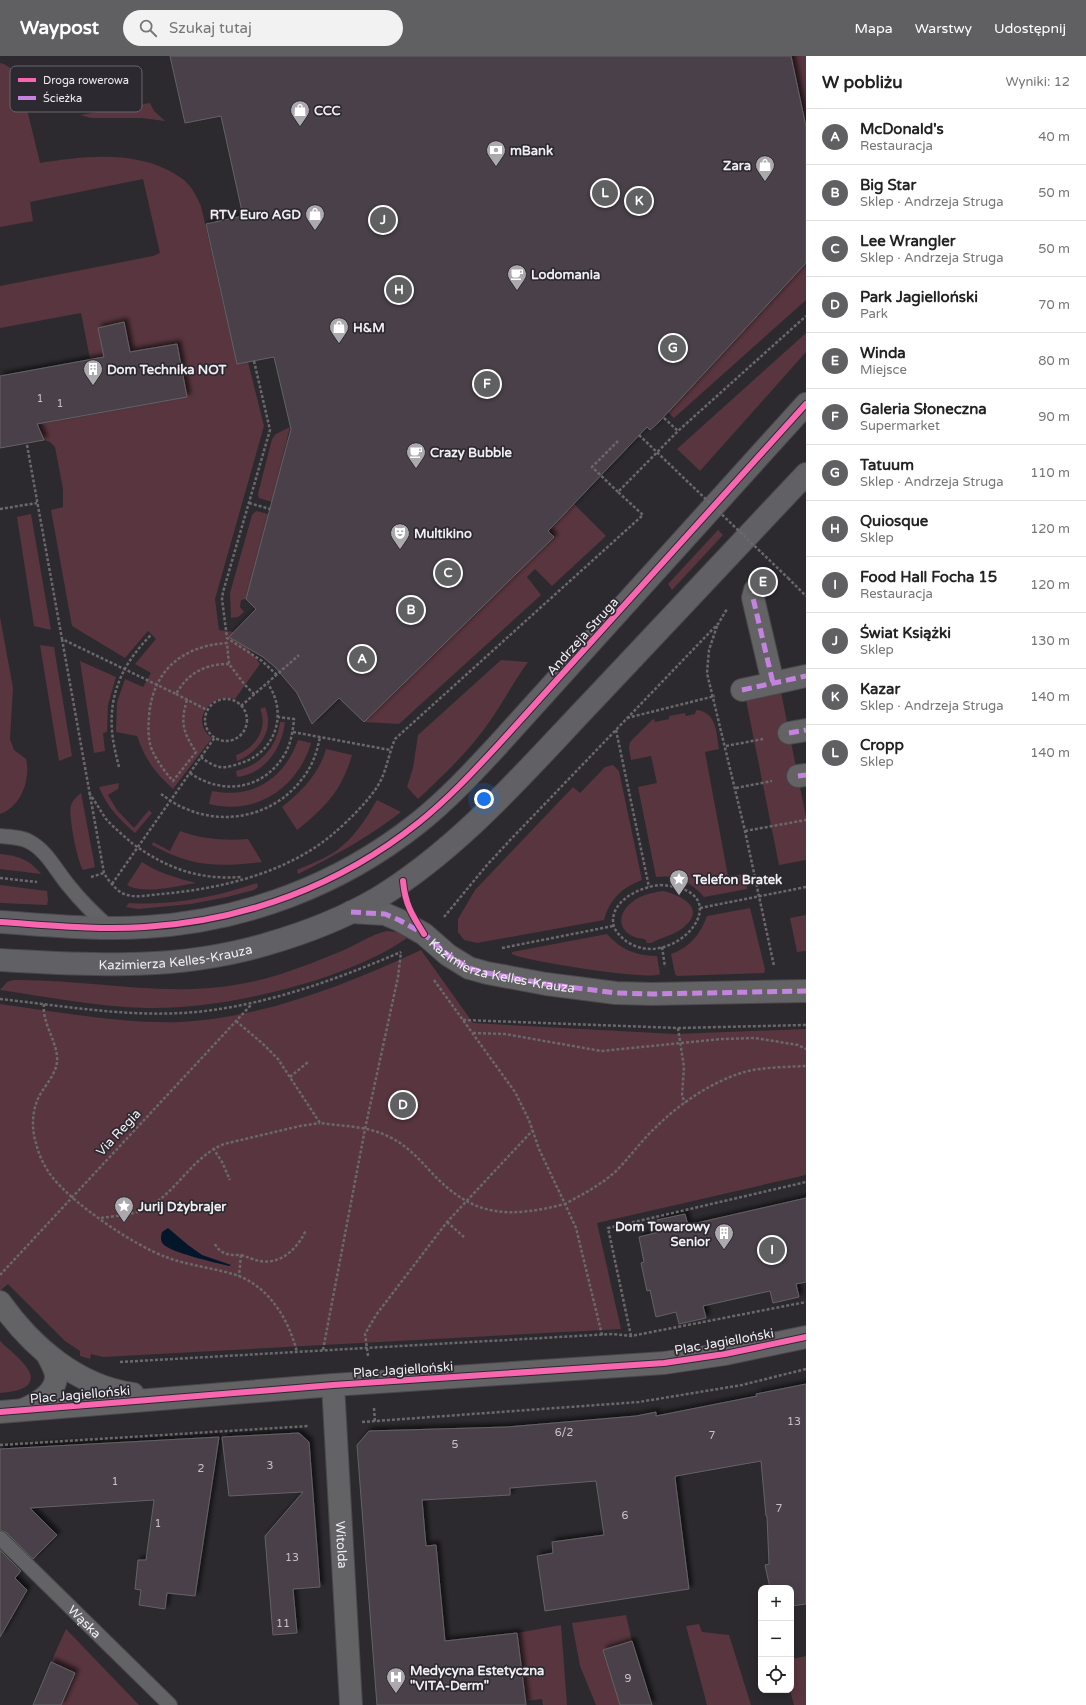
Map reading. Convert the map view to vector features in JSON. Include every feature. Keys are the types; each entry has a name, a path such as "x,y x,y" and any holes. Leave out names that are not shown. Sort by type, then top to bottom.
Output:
{"street":[{"name":"Andrzeja Struga","path":"110,928 181,924 217,918 253,909 318,885 358,865 418,824 441,804 498,745 806,404"},
{"path":"351,912 378,897 422,868 464,833 582,712 806,474"},
{"path":"759,586 755,590 753,598 773,683"},
{"path":"742,690 806,676"},
{"name":"Kazimierza Kelles-Krauza","path":"0,960 107,965 145,965 191,961 267,944 325,924 351,912 384,914 399,920 424,934 448,955 469,968 538,983 616,993 638,994 806,991"},
{"path":"0,922 110,928"},
{"name":"Plac Jagielloński","path":"0,1302 9,1321 47,1354 77,1376 91,1383 130,1394 162,1398"},
{"name":"Plac Jagielloński","path":"0,1412 333,1385 664,1363 725,1354 806,1337"},
{"path":"24,1410 49,1393 54,1384 56,1375 47,1354"},
{"name":"Witolda","path":"333,1385 351,1705"}],"lane":[{"path":"0,836 22,839 31,842 44,853 70,888 91,912 110,928"},
{"name":"Wąska","path":"0,1538 170,1705"}],"path":[{"path":"618,492 678,431 806,316"},
{"path":"254,361 270,430 222,599 227,638 262,661 277,675"},
{"path":"664,418 678,431"},
{"path":"639,435 806,596"},
{"path":"27,445 88,791 104,873 112,884 122,893 136,897 194,891 249,877 282,865 311,850 334,834 356,812 379,783 395,739 642,515 592,467 618,441"},
{"path":"0,508 37,502"},
{"path":"249,503 270,509"},
{"path":"762,556 766,551"},
{"path":"728,606 718,624 707,661 708,679 714,696 726,746 774,968"},
{"path":"440,922 486,865 718,624"},
{"path":"119,767 112,732 114,697 123,670 131,658 151,635"},
{"path":"62,639 207,710"},
{"path":"187,700 182,723 189,742 196,752 173,781 160,764 152,750 149,740 149,712 156,685 173,662 186,653 204,646 227,643 229,664 245,685 255,695"},
{"path":"241,706 268,684 299,655"},
{"path":"176,694 188,677 197,670 229,664"},
{"path":"201,757 220,767 232,766 246,762 265,748 276,729 278,717 278,704 274,693 268,684"},
{"path":"626,718 721,694"},
{"path":"224,700 233,700 241,706 246,718 246,724 242,733 230,740 223,740 211,735 205,722 207,710 214,703 224,700"},
{"path":"190,773 208,783 228,787 248,784 266,775 281,760 286,752 293,732 294,719 278,717"},
{"path":"616,729 649,886"},
{"path":"293,732 390,750"},
{"path":"112,884 215,737"},
{"path":"161,794 183,808 212,816 226,817 256,812 282,799 303,778 317,752 320,737"},
{"path":"726,746 747,742"},
{"path":"735,788 753,785"},
{"path":"88,791 107,819 121,834 155,859 172,867 194,874 217,878 249,877"},
{"path":"745,831 806,820"},
{"path":"649,886 670,886 682,888 696,899 700,908 700,917 692,930 678,941 662,947 645,948 628,942 617,933 613,926 614,915 622,902 634,892 649,886"},
{"path":"700,908 806,887"},
{"path":"497,949 613,926"},
{"path":"401,952 406,955"},
{"path":"0,999 114,1012 195,1012 252,1004 300,991 366,967 401,952"},
{"path":"323,1350 365,1130 398,977 401,952"},
{"path":"431,974 514,1092 533,1130 539,1149 576,1228 602,1335"},
{"path":"44,1004 43,1012 57,1056 56,1068 36,1104 33,1119 35,1141 41,1160 53,1178 72,1197 122,1235 165,1257 239,1276 256,1286 275,1303 286,1320 297,1352"},
{"path":"463,1020 678,1028 806,1025"},
{"path":"236,1021 262,1042 278,1059 320,1123"},
{"path":"678,1028 684,1067 682,1096 685,1104"},
{"path":"473,1033 505,1034 601,1051 722,1039 755,1038 798,1045 806,1049"},
{"path":"290,1076 308,1062"},
{"path":"100,1218 142,1210 155,1203 167,1193 199,1159 213,1148 300,1126 320,1123 365,1130 385,1135 416,1155 445,1185 466,1201 486,1210 508,1213 534,1211 565,1204 593,1189 616,1171 655,1127 674,1110 724,1080 748,1072 771,1068 806,1066"},
{"path":"369,1326 447,1222 533,1130"},
{"path":"213,1148 222,1162 230,1180"},
{"path":"632,1336 608,1228 806,1182"},
{"path":"447,1222 464,1237"},
{"path":"215,1244 222,1252 226,1254 241,1255 259,1261 268,1262 290,1253 297,1247 306,1230"},
{"path":"239,1276 241,1255"},
{"path":"118,1362 612,1334 632,1336 806,1302"},
{"path":"0,1445 193,1434 639,1402 742,1385 806,1369"}],"shaded area":[{"path":"791,56 806,56 806,127"},
{"path":"0,63 10,68 10,112 28,112 40,163 91,157 126,158 144,161 160,166 183,179 192,188 201,206 237,364 248,362 264,426 215,599 219,630 234,632 229,637 248,648 260,664 235,699 225,698 217,700 210,704 205,710 202,717 203,725 206,732 212,738 173,789 151,765 137,736 116,732 117,702 125,679 143,687 151,673 135,664 156,639 148,631 125,658 72,626 51,510 63,507 63,489 55,447 50,442 44,440 35,425 187,397 177,344 90,359 81,313 0,328 0,286 153,256 160,253 143,179 30,202 33,221 0,227"},
{"path":"150,103 154,111 165,121 142,118 91,118 80,115 98,112 142,112 142,104"},
{"path":"806,263 806,300 674,418 668,412"},
{"path":"806,333 806,352 700,471 677,449"},
{"path":"290,427 272,502 259,498 258,494 272,439 276,434"},
{"path":"574,504 606,536 552,586 535,569 527,577 541,595 399,724 364,722 553,537 548,531"},
{"path":"256,511 268,514 246,599 241,600 240,607 244,612 238,617 231,618 230,593 252,515"},
{"path":"31,514 51,630 34,626 17,517"},
{"path":"718,530 723,535 672,590 668,584"},
{"path":"0,617 13,688 10,739 14,750 26,759 27,775 26,783 19,799 14,805 0,814"},
{"path":"40,645 54,647 72,756 59,761"},
{"path":"501,660 528,662 495,714 474,742 418,799 407,787 413,768 418,735"},
{"path":"80,661 116,677 108,705 107,732 103,733 105,751 94,753"},
{"path":"781,692 806,817 806,860 779,865 746,700"},
{"path":"265,707 268,716 268,724 263,739 252,752 237,761 236,755 249,748 258,737 263,724 260,709"},
{"path":"696,710 703,712 712,719 716,730 719,749 705,752 728,876 744,874 747,889 704,897 694,887 683,880 663,876 656,877 638,787 657,783 651,756 631,760 629,748 630,742 652,720 654,719 655,722 669,719 669,716 685,713 686,716 695,714"},
{"path":"280,722 285,722 283,732 276,750 270,758 256,771 237,777 236,771 253,764 266,754 275,739"},
{"path":"298,740 311,743 305,759 296,773 273,795 258,802 243,806 226,807 209,804 212,791 227,793 241,792 254,789 265,783 284,766 292,754"},
{"path":"326,749 352,755 348,767 338,788 324,806 297,830 282,807 309,781 319,766"},
{"path":"613,765 619,771 642,880 628,886 617,895 609,906 604,920 477,943 464,940 458,932 458,919 475,890 573,787 580,793 605,767"},
{"path":"119,783 118,789 108,795 117,810 134,828 149,810 152,813 135,833 114,812 106,801 99,787"},
{"path":"81,793 95,867 83,870 76,848 70,810 73,801"},
{"path":"377,800 401,812 351,846 298,874 297,870 327,856 342,846 359,828"},
{"path":"180,831 214,839 248,839 262,862 232,865 205,864 179,858 152,845 153,842 170,851"},
{"path":"0,854 23,859 37,869 41,874 0,869"},
{"path":"142,862 161,872 196,883 151,890 134,888 127,885"},
{"path":"257,883 258,887 254,890 191,904 138,909 126,907 129,903 145,904 178,902 210,896"},
{"path":"0,885 47,891 47,905 0,903"},
{"path":"663,891 684,899 692,908 693,914 684,927 677,932 651,943 647,943 645,939 637,938 626,931 621,921 625,909 642,896"},
{"path":"750,908 765,969 764,973 677,976 675,974 671,954 684,948 694,940 707,916"},
{"path":"806,915 806,951 797,952 790,918"},
{"path":"388,931 396,932 407,938 381,953 318,980 282,990 211,1004 147,1008 110,1006 0,990 7,982 14,980 42,980 156,989 212,988 240,984 293,970"},
{"path":"607,934 612,940 630,951 643,955 657,956 660,974 635,975 613,973 539,961 512,954 512,952"},
{"path":"421,950 473,1023 675,1034 806,1029 806,1175 597,1223 621,1329 103,1357 91,1354 90,1359 80,1356 80,1351 65,1341 8,1284 0,1291 0,1004 90,1017 136,1021 181,1022 213,1019 244,1014 304,997 334,987"},
{"path":"0,1341 20,1359 29,1371 31,1377 30,1382 22,1389 0,1393"},
{"path":"626,1615 632,1641 604,1650 620,1705 596,1705 580,1666 572,1623"},
{"path":"699,1624 702,1632 729,1635 751,1705 707,1705 686,1626"},
{"path":"561,1625 567,1705 543,1705 542,1699 526,1701 517,1633"},
{"path":"66,1629 139,1705 61,1705 51,1662"},
{"path":"806,1656 806,1705 794,1705 791,1693 794,1693 794,1658"}],"water":[{"path":"168,1228 202,1255 231,1265 229,1266 194,1257 167,1247 161,1241 161,1238 162,1232"}],"building":[{"path":"170,56 791,56 806,127 806,263 659,422 650,430 647,427 548,531 554,537 364,722 339,698 312,724 297,693 275,667 263,657 229,637 256,609 246,599 291,429 274,357 237,364 206,224 243,216 221,116 185,123"},
{"name":"Dom Technika NOT","path":"124,322 130,352 177,344 187,397 37,424 44,440 0,448 0,376 104,357 98,328"},
{"name":"Dom Towarowy Senior","path":"806,1198 806,1282 796,1284 799,1297 773,1303 770,1291 703,1306 706,1318 679,1324 676,1312 656,1317 650,1290 647,1291 641,1263 644,1262 639,1237 659,1232 657,1220 685,1214 688,1225"},
{"path":"806,1384 806,1604 794,1606 794,1585 769,1585 765,1565 769,1564 767,1516 761,1461 676,1476 675,1478 689,1589 545,1611 537,1556 553,1553 552,1542 604,1535 596,1481 510,1488 510,1495 422,1500 426,1546 436,1545 445,1641 517,1633 526,1705 377,1705 357,1445 369,1431 507,1427 636,1416 656,1412 656,1416 757,1396 756,1394"},
{"path":"299,1433 309,1442 320,1587 293,1589 297,1633 273,1635 265,1536 303,1492 229,1496 222,1437"},
{"path":"219,1437 195,1596 167,1593 165,1609 139,1605 141,1590 135,1589 138,1560 146,1560 154,1500 30,1508 57,1535 33,1559 6,1532 0,1530 0,1449"},
{"path":"0,1550 21,1571 15,1578 27,1590 0,1637"},
{"path":"632,1641 652,1705 620,1705 603,1650"},
{"path":"51,1662 75,1673 61,1705 33,1705"}],"marked path":[{"path":"759,586 755,590 753,598 773,683"},
{"path":"742,690 806,676"},
{"path":"789,733 806,730"},
{"path":"798,776 806,775"},
{"path":"351,912 385,914 399,920 424,934 448,955 469,968 487,973 546,984 616,993 652,994 806,991"}],"cycle path":[{"path":"0,922 72,927 127,928 182,923 219,917 255,908 324,882 356,865 388,845 429,814 498,745 806,404"},
{"path":"403,881 405,896 410,909 424,934"},
{"path":"0,1412 333,1385 664,1363 725,1354 806,1337"}],"place":[{"name":"CCC","path":"300,127"},
{"name":"mBank","path":"496,167"},
{"name":"Zara","path":"765,182"},
{"name":"Cropp","path":"605,193"},
{"name":"Kazar","path":"639,201"},
{"name":"Świat Książki","path":"383,220"},
{"name":"RTV Euro AGD","path":"315,231"},
{"name":"Quiosque","path":"399,290"},
{"name":"Lodomania","path":"517,291"},
{"name":"H&M","path":"339,344"},
{"name":"Tatuum","path":"673,348"},
{"name":"Galeria Słoneczna","path":"487,384"},
{"name":"Dom Technika NOT","path":"93,386"},
{"name":"Crazy Bubble","path":"416,469"},
{"name":"Multikino","path":"400,550"},
{"name":"Lee Wrangler","path":"448,573"},
{"name":"Winda","path":"763,582"},
{"name":"Big Star","path":"411,610"},
{"name":"McDonald's","path":"362,659"},
{"name":"Telefon Bratek","path":"679,896"},
{"name":"Park Jagielloński","path":"403,1105"},
{"name":"Jurij Dżybrajer","path":"124,1223"},
{"name":"Dom Towarowy Senior","path":"724,1250"},
{"name":"Food Hall Focha 15","path":"772,1250"},
{"name":"Medycyna Estetyczna \"VITA-Derm\"","path":"396,1694"}]}
